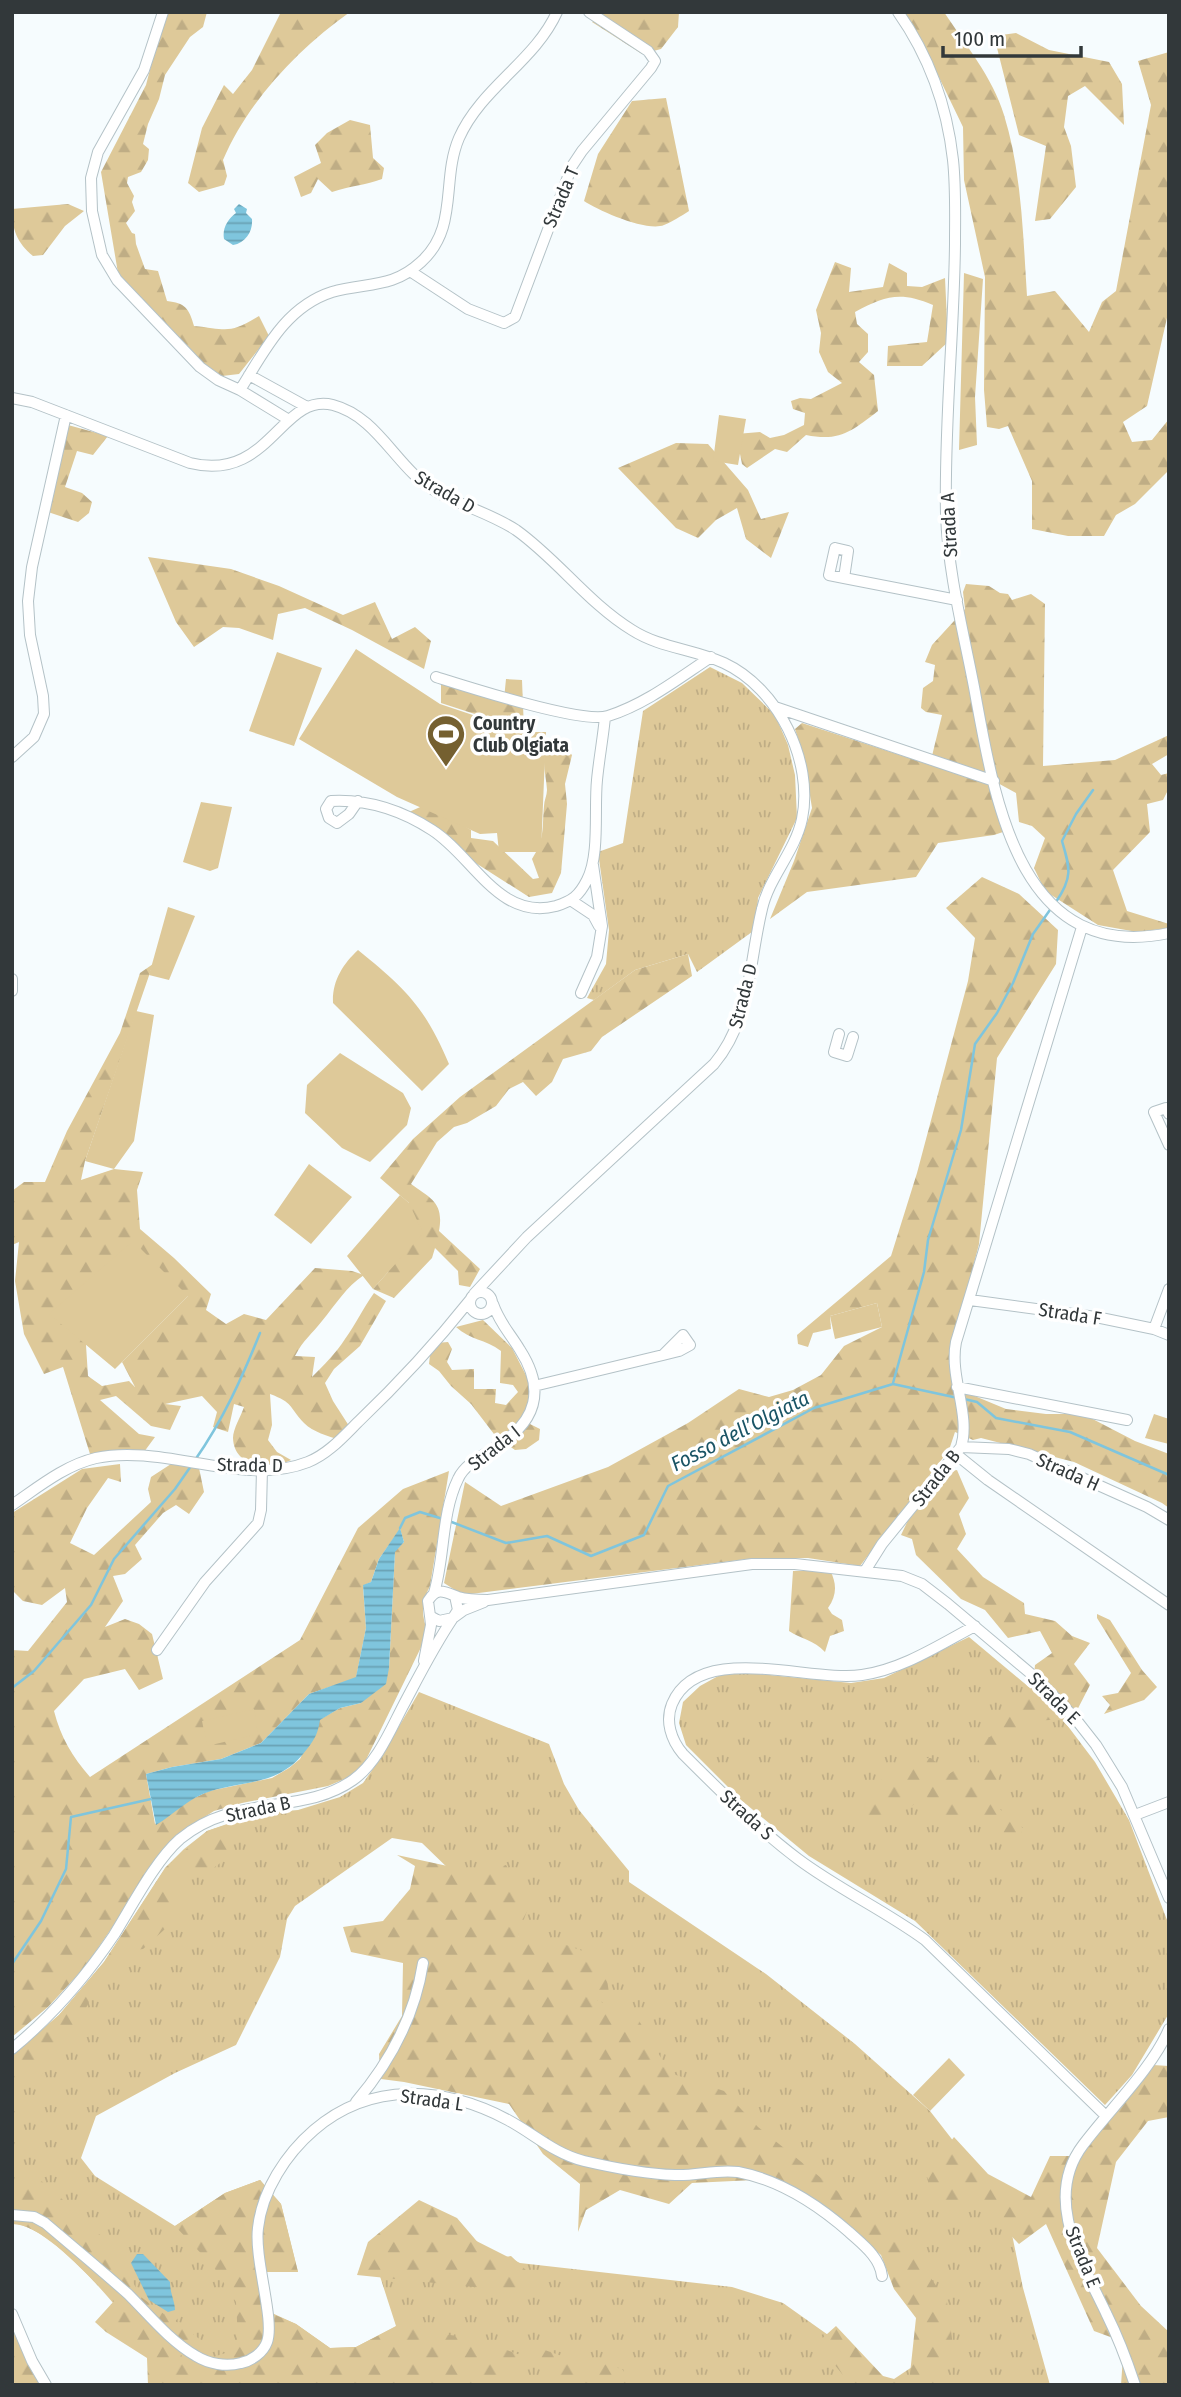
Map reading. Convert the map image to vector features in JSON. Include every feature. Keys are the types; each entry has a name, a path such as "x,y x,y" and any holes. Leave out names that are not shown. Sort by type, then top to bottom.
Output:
{"street":[{"path":"163,12 145,70 98,152 91,178 92,211 102,255 117,280 200,367 289,420"},
{"path":"240,390 274,336 287,321 307,306 333,292 382,284 410,271 430,253 444,228 449,208 453,160 464,129 490,93 542,36 557,12"},
{"name":"Strada T","path":"410,271 478,314 504,323 515,317 572,166 654,65 652,54 589,12"},
{"name":"Strada A","path":"898,12 927,61 935,81 952,156 955,192 954,300 946,503 948,547 987,759 1016,854 1031,881 1053,906 1082,927 1118,935 1149,936 1169,933"},
{"path":"12,398 32,402 190,463 214,467 235,463 252,455 307,407 249,375"},
{"name":"Strada D","path":"12,1505 54,1478 94,1458 132,1456 262,1469 297,1465 327,1451 376,1406 447,1329 514,1250 714,1064 734,1034 746,998 762,907 797,833 803,811 799,765 789,729 775,707 741,672 711,657 664,645 629,628 513,528 419,480 360,418 335,406 319,404 307,407"},
{"path":"12,757 34,737 44,714 43,696 30,635 28,601 32,567 66,415"},
{"path":"844,578 957,600"},
{"path":"436,677 580,717 606,717 635,705 711,657"},
{"name":"Strada D","path":"775,707 994,781"},
{"path":"581,992 597,957 601,931 596,912 593,861 597,780 606,717"},
{"path":"358,801 383,806 432,830 460,853 496,892 514,903 541,910 572,901 587,880 593,861"},
{"path":"572,901 596,912"},
{"name":"Strada B","path":"865,1571 887,1539 959,1451 964,1432 954,1354 1082,927"},
{"path":"12,979 12,991"},
{"path":"839,1034 834,1052 848,1056 853,1038"},
{"path":"1169,1114 1166,1108 1154,1112 1169,1145"},
{"name":"Strada D","path":"492,1302 497,1276 514,1250"},
{"path":"1154,1329 1169,1289"},
{"path":"505,1331 471,1308 472,1297 486,1293 505,1331 520,1349 530,1369 534,1386 663,1355"},
{"name":"Strada F","path":"970,1300 1096,1317 1154,1329 1169,1335"},
{"path":"478,1314 487,1314 492,1302"},
{"name":"Strada D","path":"447,1329 462,1318 478,1314"},
{"name":"Strada I","path":"434,1594 451,1501 461,1474 511,1437 526,1422 533,1405 534,1386"},
{"path":"959,1394 1127,1420"},
{"name":"Strada H","path":"959,1451 1009,1449 1030,1454 1147,1507 1169,1520"},
{"path":"959,1451 988,1480 1169,1605"},
{"path":"157,1650 205,1582 258,1523 262,1469"},
{"path":"488,1600 453,1618 439,1621 430,1616 427,1606 434,1594 443,1591 472,1600 488,1600 752,1564 795,1564 865,1571"},
{"path":"440,1571 446,1588 459,1605 453,1618"},
{"name":"Strada E","path":"865,1571 902,1576 916,1581 1036,1678 1074,1717 1110,1766 1135,1815 1169,1898"},
{"name":"Strada B","path":"422,1671 431,1625 430,1616"},
{"name":"Strada B","path":"12,2049 36,2030 68,1997 174,1845 222,1815 311,1798 335,1790 357,1777 381,1748 453,1618"},
{"name":"Strada S","path":"975,1626 903,1663 863,1675 828,1677 742,1668 706,1673 686,1685 675,1700 669,1718 671,1733 682,1754 798,1859 925,1940 1105,2116"},
{"path":"1135,1815 1169,1802"},
{"path":"354,2105 375,2080 394,2048 411,2011 423,1963"},
{"name":"Strada E","path":"1135,2385 1119,2341 1073,2240 1066,2209 1069,2168 1079,2150 1152,2058 1169,2029"},
{"name":"Strada L","path":"12,2215 34,2217 45,2222 197,2357 217,2364 241,2363 257,2355 267,2339 267,2318 257,2245 259,2218 267,2194 300,2143 327,2120 354,2105 388,2094 446,2098 495,2114 561,2153 581,2160 640,2172 684,2175 727,2171 756,2177 791,2190 822,2210 874,2256 880,2264 882,2276"},
{"path":"12,2314 32,2361 46,2385"}],"green space":[{"path":"165,12 207,12 203,27 190,37 165,75 143,144 149,149 148,160 141,172 128,177 127,183 134,196 132,202 135,211 126,223 135,234 145,269 158,271 167,301 178,303 185,308 194,326 234,328 259,316 269,336 239,374 222,376 199,360 118,273 101,172 146,85"},
{"path":"281,12 350,12 312,42 260,97 223,160 227,176 224,185 199,192 188,183 202,128 224,85 233,94 252,70"},
{"path":"604,12 679,12 678,27 661,49 642,54 592,22"},
{"path":"904,12 944,12 986,75 1004,115 1015,159 1027,296 1055,291 1089,332 1102,302 1116,291 1151,105 1138,61 1169,52 1169,309 1147,406 1123,422 1132,442 1152,440 1169,419 1169,470 1135,504 1116,515 1104,536 1068,536 1032,529 1032,481 1008,426 999,429 987,427 984,390 985,277 964,180 963,127"},
{"path":"1016,33 1049,50 1109,62 1122,84 1124,125 1085,86 1068,96 1064,127 1071,146 1076,187 1050,219 1035,221 1046,146 1019,135 994,36"},
{"path":"666,98 689,211 664,225 646,226 611,215 584,201 598,154 632,101"},
{"path":"350,120 370,125 373,158 384,168 382,179 332,192 318,179 311,193 301,197 294,177 321,163 315,145 327,133"},
{"path":"68,204 84,211 65,226 43,255 33,256 16,235 12,209"},
{"path":"835,262 851,268 849,292 883,287 889,263 907,273 907,286 922,287 945,278 948,342 922,366 887,366 888,346 927,342 933,305 911,298 893,297 855,312 857,324 868,334 868,352 859,362 874,375 878,411 845,433 828,437 806,435 787,452 775,449 747,468 742,464 736,434 760,432 770,438 784,435 804,425 805,413 793,409 791,401 811,399 842,383 828,372 819,352 821,333 816,310"},
{"path":"964,273 983,279 975,397 977,445 959,450"},
{"path":"719,415 746,419 738,465 713,461"},
{"path":"68,425 108,436 93,455 77,451 65,487 82,493 92,502 89,513 78,522 48,512"},
{"path":"676,443 708,444 748,490 761,519 789,512 771,558 746,539 737,508 716,520 698,538 676,528 618,468"},
{"path":"148,557 231,569 279,586 343,615 375,602 392,639 415,627 431,641 424,669 305,608 278,614 273,640 239,628 223,627 194,647 176,622"},
{"path":"966,584 989,586 1000,593 1008,594 1012,600 1031,594 1045,604 1043,766 1115,760 1169,735 1169,754 1152,764 1161,775 1169,773 1169,788 1163,800 1147,804 1150,832 1113,870 1127,911 1169,924 1169,928 1137,932 1098,925 1045,891 1034,868 1045,838 1032,826 1019,822 1016,793 994,781 931,760 942,715 926,712 921,708 923,688 933,681 935,665 925,662 932,645 965,609 963,592"},
{"name":"Country Club Olgiata","path":"356,649 440,704 523,732 546,732 541,852 499,852 497,833 480,834 397,797 299,739"},
{"path":"277,652 322,668 294,746 249,731"},
{"path":"710,667 742,683 775,715 788,745 795,775 797,818 758,898 756,929 697,972 688,954 635,970 594,1000 587,998 606,964 609,930 598,852 623,843 643,711"},
{"path":"506,679 522,680 524,730 441,703 441,684 484,686 504,699"},
{"path":"802,723 995,786 1006,831 938,843 916,877 807,892 770,919 812,808 804,758 795,729"},
{"path":"556,739 572,755 565,784 567,804 561,873 552,893 529,897 471,860 444,833 409,812 427,804 471,830 471,838 493,841 533,879 539,878 532,859 542,833 547,790 544,769 546,750"},
{"path":"201,802 232,807 218,868 210,871 183,862"},
{"path":"982,877 1019,894 1058,930 1056,964 997,1058 979,1244 950,1357 953,1387 1006,1409 1046,1414 1083,1414 1135,1441 1169,1454 1169,1508 1074,1462 981,1438 973,1440 955,1432 949,1450 860,1566 808,1558 748,1559 463,1595 444,1583 465,1482 501,1506 608,1467 688,1423 739,1389 769,1397 793,1390 821,1375 844,1346 882,1327 877,1303 830,1316 831,1329 813,1333 808,1347 798,1344 797,1335 891,1256 917,1173 968,981 975,938 946,908"},
{"path":"168,907 195,916 169,980 149,975"},
{"path":"358,950 412,1000 440,1044 449,1064 422,1091 333,1003 334,987 340,974"},
{"path":"688,954 692,976 602,1037 591,1051 563,1059 552,1082 536,1096 523,1082 509,1089 496,1106 467,1123 454,1127 437,1142 411,1184 430,1198 438,1208 439,1231 480,1269 470,1287 459,1285 458,1271 435,1248 432,1258 394,1298 373,1289 388,1272 409,1203 380,1178 413,1139 460,1097 635,970"},
{"path":"153,964 85,1161 81,1180 114,1169 143,1172 137,1190 140,1229 211,1294 206,1310 226,1324 244,1314 266,1320 315,1268 352,1271 364,1275 342,1296 304,1341 295,1356 315,1357 312,1377 330,1359 374,1293 386,1301 360,1346 334,1369 325,1383 351,1429 340,1440 312,1429 287,1403 270,1394 272,1425 268,1440 277,1452 291,1460 283,1463 255,1464 240,1456 233,1438 244,1407 234,1404 228,1432 213,1427 217,1412 202,1396 165,1404 181,1406 170,1430 151,1426 116,1396 100,1400 139,1434 155,1437 144,1452 127,1449 90,1454 63,1367 44,1374 24,1334 15,1281 19,1242 12,1245 12,1191 24,1182 45,1182 67,1131 120,1033 140,973","holes":["188,1296 122,1362 135,1387 129,1381 102,1386 88,1376 86,1345"]},
{"path":"136,1011 154,1015 134,1141 114,1169 85,1161"},
{"path":"340,1053 403,1093 411,1108 407,1125 370,1162 342,1148 305,1113 307,1085"},
{"path":"309,1164 352,1197 311,1244 274,1215"},
{"path":"400,1195 409,1203 423,1233 373,1289 347,1256"},
{"path":"133,1241 188,1296 115,1369 49,1314"},
{"path":"877,1303 882,1327 835,1339 830,1316"},
{"path":"483,1320 512,1348 532,1389 528,1423 540,1429 539,1440 526,1449 515,1450 497,1438 471,1404 429,1364 436,1343 448,1342 452,1349 447,1362 452,1370 474,1369 474,1389 496,1389 495,1403 506,1405 518,1392 513,1385 500,1383 501,1351 456,1327"},
{"path":"1154,1414 1169,1419 1169,1444 1145,1438"},
{"path":"120,1464 121,1482 108,1478 87,1508 70,1543 94,1555 151,1502 148,1489 151,1477 171,1464 199,1468 204,1492 189,1514 176,1505 163,1513 135,1545 142,1559 125,1574 113,1576 123,1601 105,1627 125,1619 139,1624 152,1634 163,1679 139,1690 125,1669 84,1679 54,1711 68,1746 90,1777 300,1640 358,1528 403,1489 449,1471 430,1586 424,1604 423,1615 428,1633 364,1764 347,1778 328,1786 214,1811 175,1836 85,1967 48,2007 12,2037 12,1650 28,1651 67,1602 65,1588 42,1605 23,1601 13,1591 12,1513 82,1469","holes":["400,1529 404,1542 395,1551 389,1668 361,1703 340,1708 319,1720 300,1759 272,1778 209,1791 188,1801 155,1824 146,1774 221,1759 261,1743 309,1694 356,1678 366,1628 363,1586 371,1582 379,1559"]},
{"path":"957,1470 969,1498 959,1514 966,1534 957,1549 983,1577 1024,1603 1025,1614 1055,1621 1072,1636 1090,1643 1074,1664 1090,1685 1072,1720 1033,1722 1019,1730 1006,1749 1000,1771 996,1806 1024,1829 1017,1838 988,1828 976,1813 951,1817 941,1829 922,1810 924,1800 929,1796 885,1821 865,1822 859,1804 881,1780 911,1759 931,1758 949,1774 964,1764 980,1783 986,1774 975,1754 975,1735 990,1737 1033,1686 1035,1665 1052,1653 1040,1631 1008,1638 985,1610 961,1599 916,1555 912,1539 901,1535 927,1481"},
{"path":"830,1570 835,1589 828,1608 842,1620 844,1631 830,1636 825,1652 789,1631 793,1571"},
{"path":"1097,1614 1110,1620 1142,1670 1157,1687 1144,1700 1104,1714 1110,1705 1102,1696 1118,1693 1131,1673"},
{"path":"969,1637 1042,1698 1095,1762 1129,1820 1167,1920 1168,2015 1132,2075 1105,2105 915,1921 809,1856 741,1800 686,1745 679,1723 683,1702 700,1686 720,1675 749,1673 851,1683 884,1678"},
{"path":"419,1692 549,1744 564,1784 579,1810 629,1871 629,1882 766,1974 855,2044 930,2111 1007,2210 1023,2288 1050,2385 885,2385 939,2349 899,2261 672,2085 422,1843 392,1838 295,1906 287,1919 280,1957 236,2045 175,2073 96,2116 81,2158 95,2176 175,2226 225,2193 260,2180 281,2204 298,2272 265,2272 261,2308 296,2324 330,2348 356,2347 396,2326 377,2267 419,2212 520,2263 732,2287 783,2303 831,2337 872,2385 177,2385 125,2317 77,2264 53,2243 31,2229 12,2224 12,2056 59,2015 104,1962 165,1868 184,1849 207,1831 263,1813 298,1810 340,1797 363,1783"},
{"path":"254,1709 258,1734 207,1746 202,1721"},
{"path":"227,1824 233,1833 230,1848 224,1858 216,1867 202,1874 189,1870 177,1871 167,1885 173,1884 189,1892 165,1929 143,1949 127,1951 111,1968 93,1994 72,2036 52,2056 41,2076 35,2077 30,2069 23,2072 18,2118 12,2135 12,2056 59,2015 104,1962 166,1867 207,1831"},
{"path":"397,1855 475,1872 506,1865 529,1905 518,1936 556,1941 604,1959 609,1993 597,2000 638,2019 670,2073 724,2091 758,2127 914,2253 947,2302 954,2353 940,2374 946,2385 851,2385 817,2343 836,2326 883,2376 909,2383 916,2318 894,2289 881,2255 845,2225 776,2179 692,2183 669,2204 620,2190 586,2210 578,2232 580,2184 543,2154 509,2104 381,2079 379,2054 402,2016 403,1963 351,1952 343,1927 383,1921 410,1889 415,1866"},
{"path":"949,2058 965,2075 930,2111 913,2095"},
{"path":"1153,2065 1169,2066 1169,2117 1148,2121 1116,2162 1097,2248 1141,2306 1169,2332 1169,2385 1121,2385 1124,2342 1094,2331 1046,2224 1019,2244 971,2194 956,2204 937,2204 926,2174 954,2137 988,2174 1031,2197 1050,2156 1081,2156"},
{"path":"26,2174 38,2178 62,2199 78,2218 103,2237 117,2253 141,2297 164,2314 174,2311 181,2316 175,2321 205,2343 180,2356 190,2364 229,2352 238,2339 236,2302 213,2266 175,2226 225,2193 260,2180 281,2204 298,2272 265,2272 261,2309 296,2324 330,2348 356,2347 397,2326 480,2340 520,2355 519,2371 477,2385 148,2385 147,2358 95,2322 114,2301 52,2242 24,2226 12,2224 12,2192 25,2194"},
{"path":"419,2200 457,2218 492,2259 511,2256 529,2273 522,2292 357,2275 368,2242"},
{"path":"12,2323 44,2385 12,2385"},
{"path":"530,2345 565,2357 572,2363 611,2365 623,2370 627,2385 573,2385 569,2381 557,2379 522,2349"}],"water":[{"path":"239,204 247,209 246,213 252,223 245,239 233,245 224,239 224,231"},
{"path":"400,1528 404,1542 395,1552 386,1684 361,1703 340,1708 320,1720 312,1742 297,1761 286,1769 264,1779 203,1794 156,1825 146,1774 221,1759 261,1743 309,1694 356,1677 366,1628 363,1585 371,1582 379,1559"},
{"path":"137,2254 143,2254 170,2282 175,2310 168,2312 149,2300 131,2263"}],"waterway":[{"path":"1056,902 1065,886 1068,872 1062,841 1093,790"},
{"path":"893,1383 924,1272 928,1240 961,1130 975,1044 997,1013 1013,983 1033,934 1052,907"},
{"path":"195,1460 231,1398 260,1333"},
{"name":"Fosso dell’Olgiata","path":"449,1521 506,1543 547,1536 591,1556 644,1535 668,1486 814,1408 893,1384 958,1398"},
{"name":"Fosso dell’Olgiata","path":"964,1399 977,1402 996,1418 1070,1432 1169,1475"},
{"path":"12,1688 34,1671 91,1605 114,1559 175,1489 191,1466"},
{"name":"Fosso dell’Olgiata","path":"400,1528 405,1518 420,1512 443,1519"},
{"name":"Fosso dell’Olgiata","path":"12,1964 41,1921 66,1869 71,1817 151,1799"}],"place":[{"name":"Country Club Olgiata","path":"446,768"}]}
